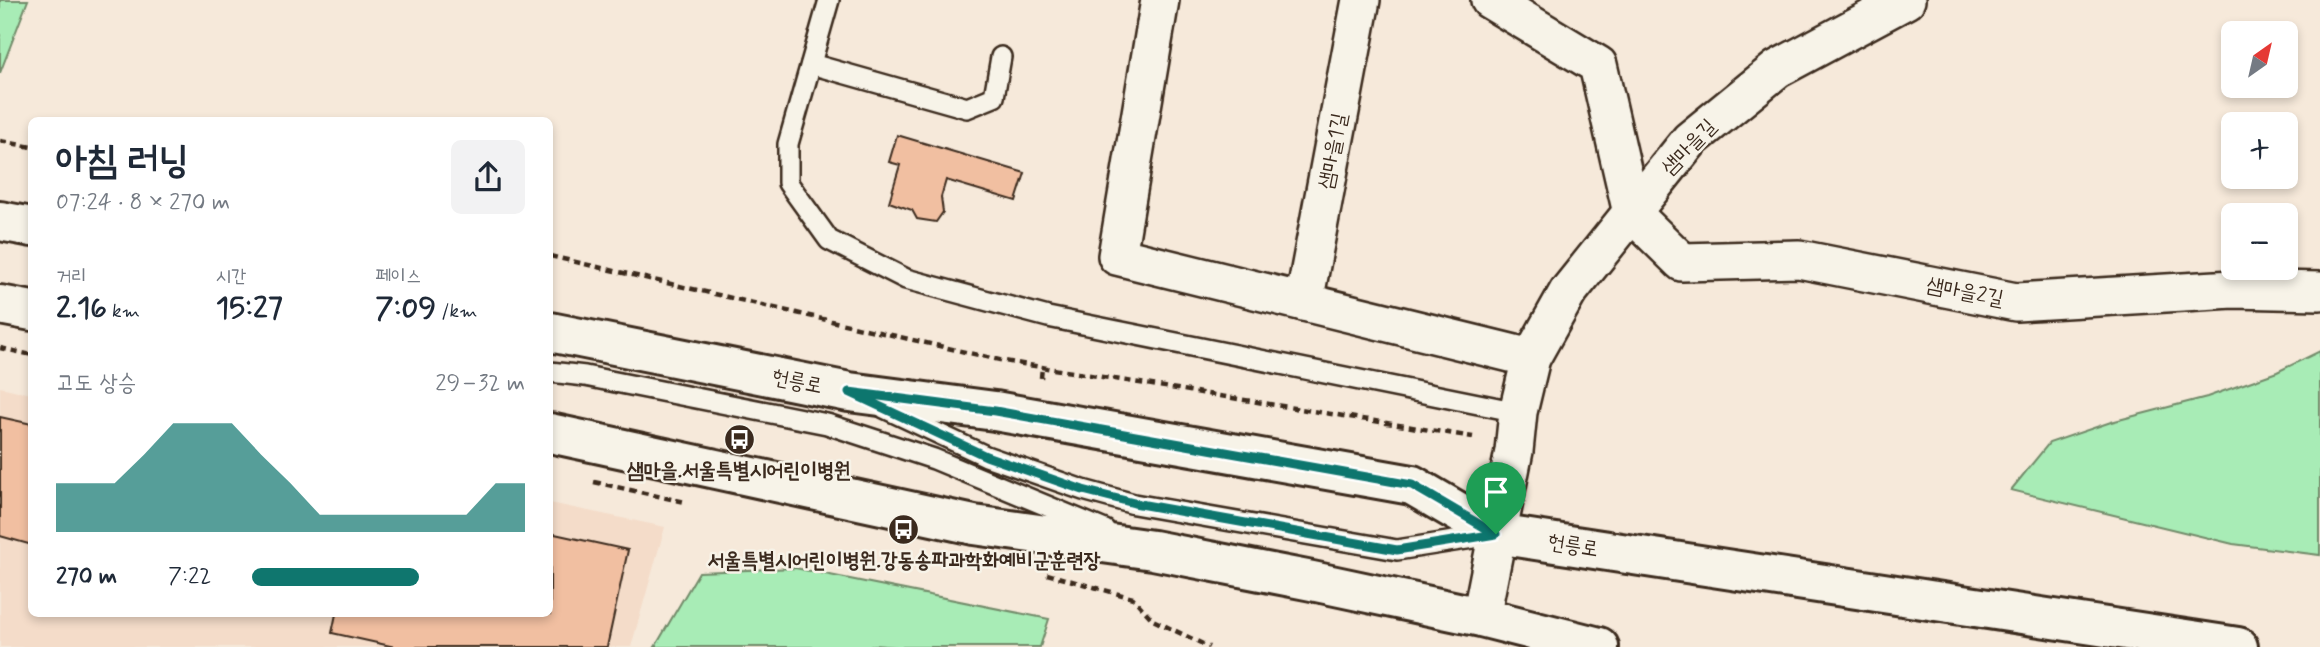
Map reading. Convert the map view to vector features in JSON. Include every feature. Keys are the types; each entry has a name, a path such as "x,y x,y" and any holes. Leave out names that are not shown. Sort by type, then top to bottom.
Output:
{"main road":[{"path":"0,221 28,226"},
{"path":"0,305 28,310"},
{"name":"헌릉로","path":"553,333 849,392 995,411 1412,485 1496,534 2238,647"},
{"path":"553,434 974,525 1153,550 1312,581 1481,617 1599,647"}],"street":[{"path":"1160,0 1117,256 1531,358"},
{"name":"샘마을1길","path":"1304,302 1362,0"},
{"path":"1490,0 1598,65 1632,213"},
{"name":"샘마을길","path":"1481,617 1514,451 1518,412 1531,358 1568,292 1690,140 1777,69 1906,0"},
{"name":"샘마을2길","path":"1632,213 1682,262 1799,259 2016,302 2234,289 2320,291"}],"lane":[{"path":"829,0 788,144 788,183 829,240 906,279 1048,317 1518,412"},
{"path":"811,64 967,108 994,97 1001,57"},
{"path":"553,372 585,376 827,424 934,458 1153,550"},
{"path":"849,392 986,456 1083,490 1134,503 1397,550 1496,534"}],"path":[{"path":"0,141 28,146"},
{"path":"553,257 991,358 1178,391 1473,437"},
{"path":"0,348 28,354"},
{"path":"1041,378 1042,367"},
{"path":"1153,620 1209,647"}],"shaded area":[{"path":"0,387 28,393 28,617 553,617 553,504 665,527 631,647 0,647"}],"green space":[{"path":"0,0 28,0 0,73"},
{"path":"2320,351 2320,555 2233,544 2011,490 2049,443 2111,422 2207,397 2277,372"},
{"path":"795,568 1049,619 1040,647 655,647 699,572"}],"building":[{"path":"897,135 1025,173 1016,201 946,180 941,197 943,212 936,222 917,219 912,210 889,202 900,165 889,162"},
{"path":"0,417 28,423 28,544 0,536"},
{"path":"553,534 628,550 607,647 395,647 332,633 335,617 553,617"}],"place":[{"name":"샘마을.서울특별시어린이병원","path":"739,439"},
{"name":"서울특별시어린이병원.강동송파과학화예비군훈련장","path":"904,529"}],"route":[{"path":"849,392 995,411 1412,485 1496,534 1397,550 1134,503 1083,490 986,456 849,392"}]}
